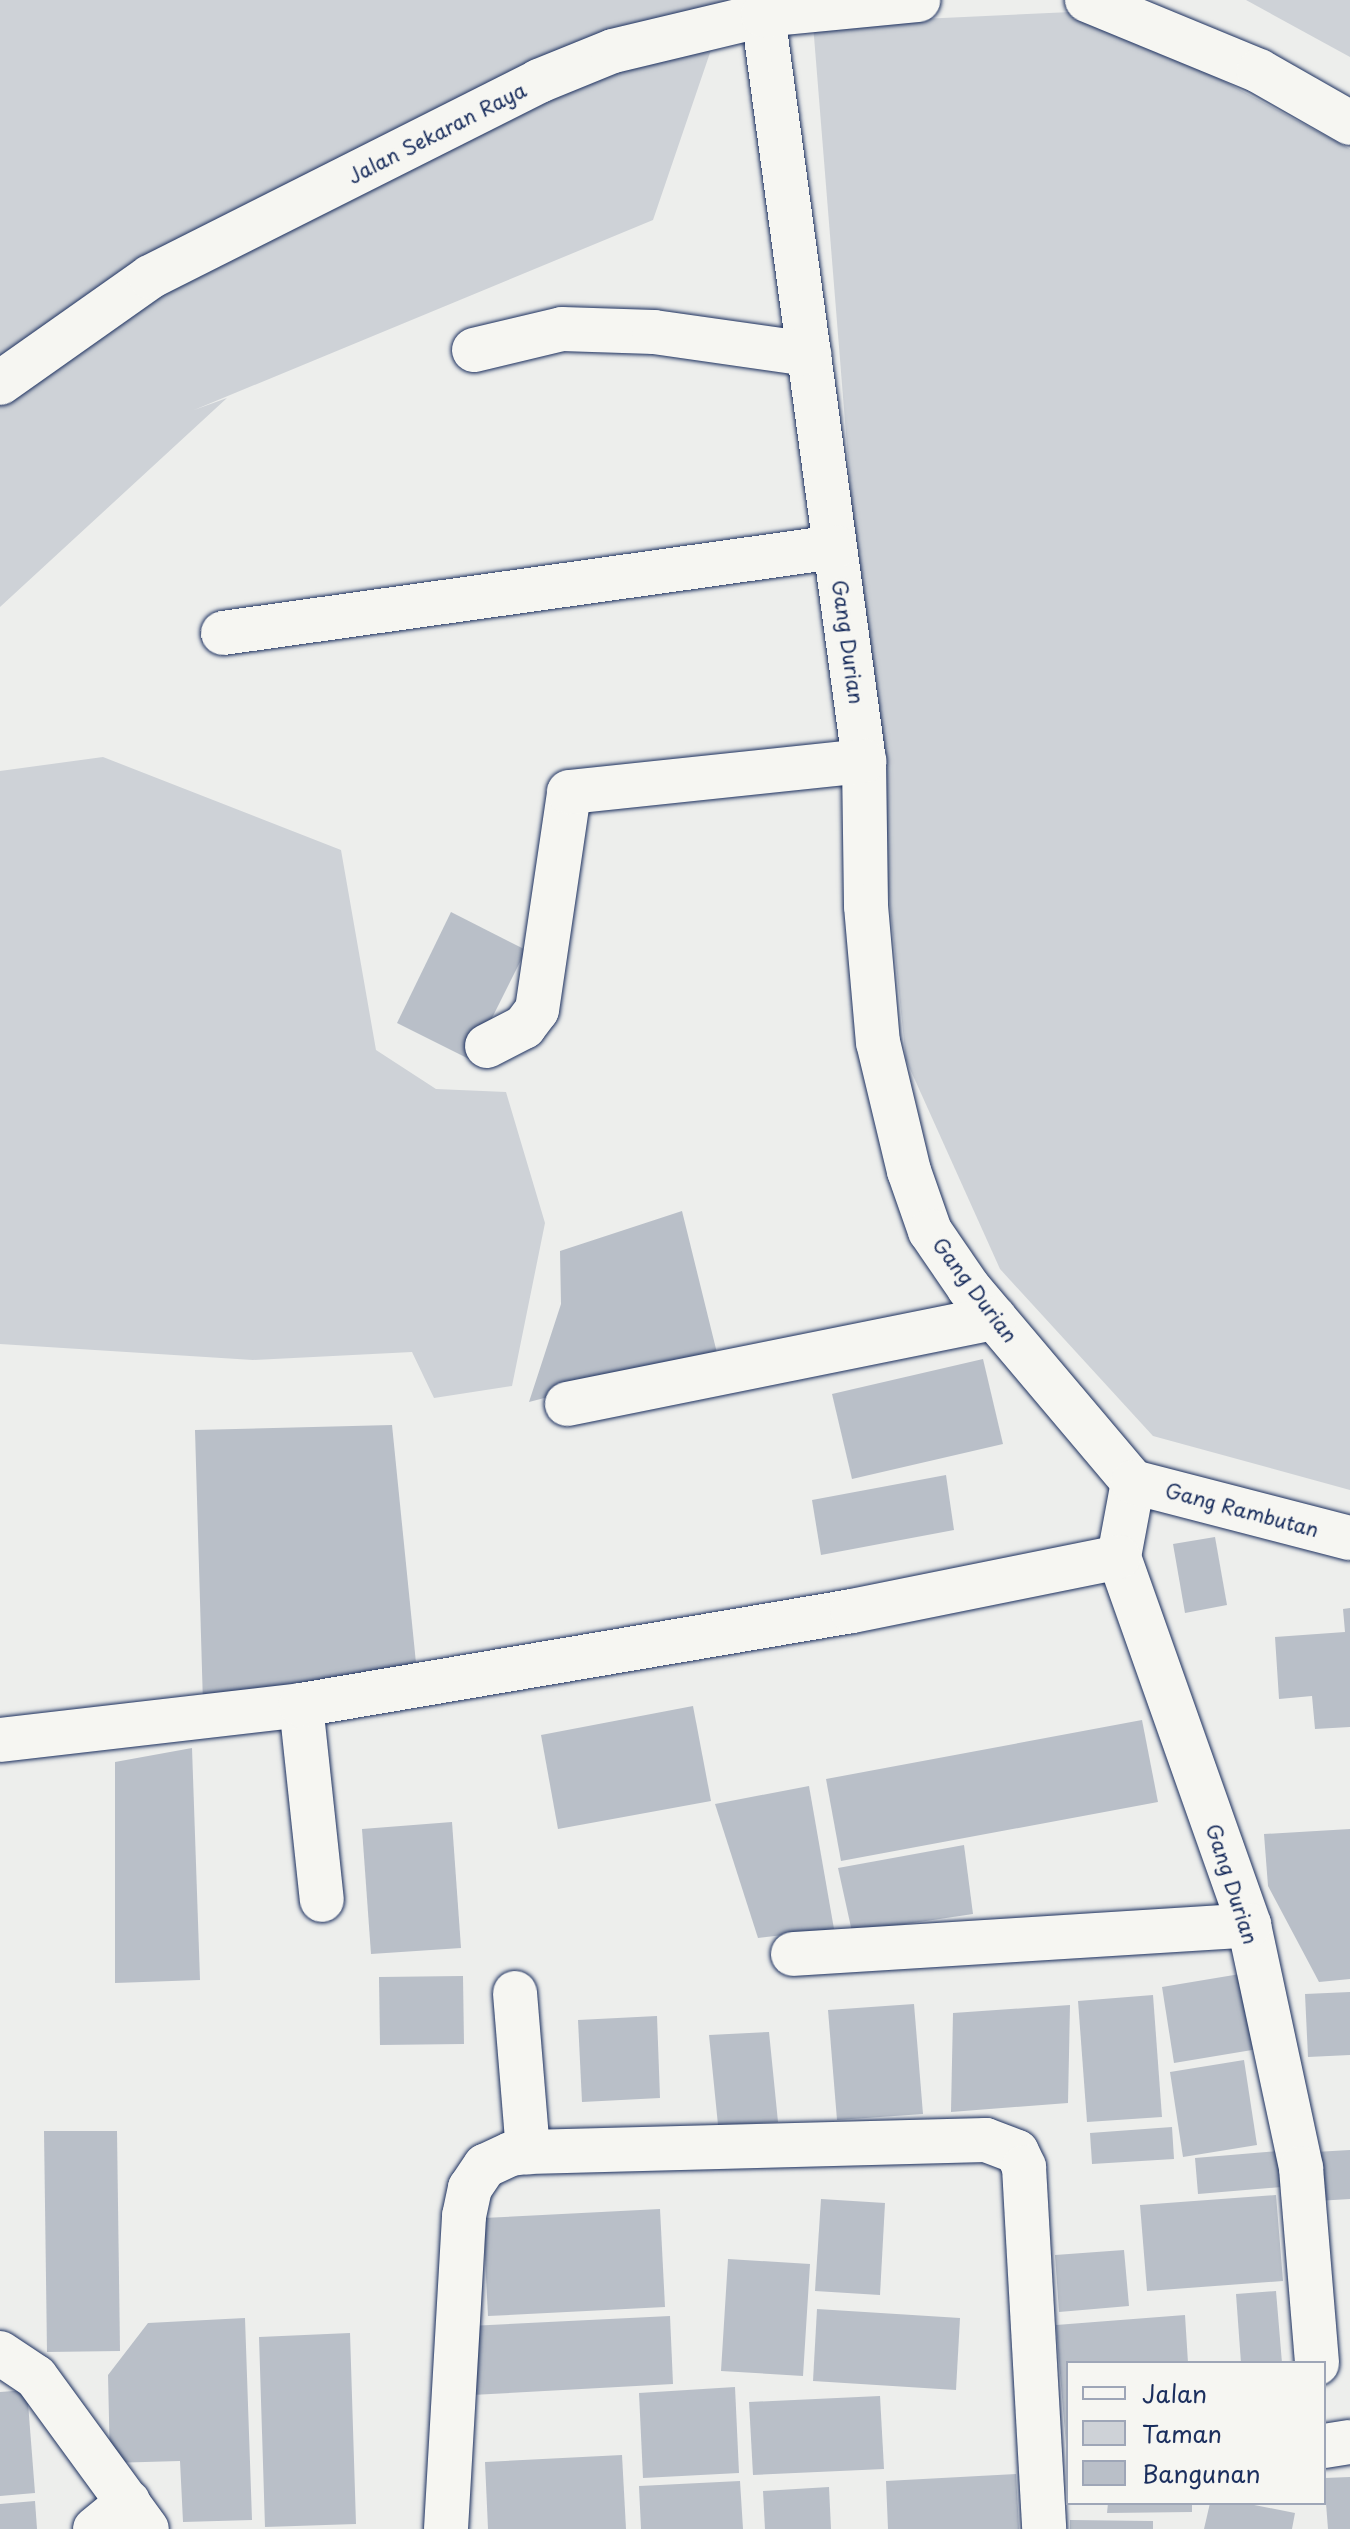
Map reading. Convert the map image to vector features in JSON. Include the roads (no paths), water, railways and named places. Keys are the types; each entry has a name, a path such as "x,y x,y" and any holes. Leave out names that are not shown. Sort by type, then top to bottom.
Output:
{"street":[{"name":"Jalan Sekaran Raya","path":"0,383 150,277 539,81 613,51 763,15 918,0"},
{"path":"1087,0 1259,71 1350,123"},
{"name":"Gang Durian","path":"763,15 864,761 866,906 878,1042 909,1171 930,1231 994,1318 1133,1482"},
{"path":"474,350 562,329 654,332 809,354"},
{"path":"223,633 835,547"},
{"path":"487,1046 524,1027 537,1010 545,983 569,792 864,761"},
{"path":"567,1404 994,1318"},
{"path":"0,1740 301,1705 852,1611 1119,1557 1133,1482"},
{"name":"Gang Rambutan","path":"1133,1482 1350,1538"},
{"name":"Gang Durian","path":"1119,1557 1249,1925 1301,2168 1317,2361"},
{"path":"301,1705 322,1900"},
{"path":"793,1954 1249,1925"},
{"path":"515,1993 528,2152"},
{"path":"446,2529 464,2216 470,2188 485,2166 528,2152 986,2140 1017,2152 1025,2179 1055,2482 1044,2529"},
{"path":"0,2353 36,2377 138,2516 95,2529"},
{"path":"1326,2446 1350,2442"}]}
